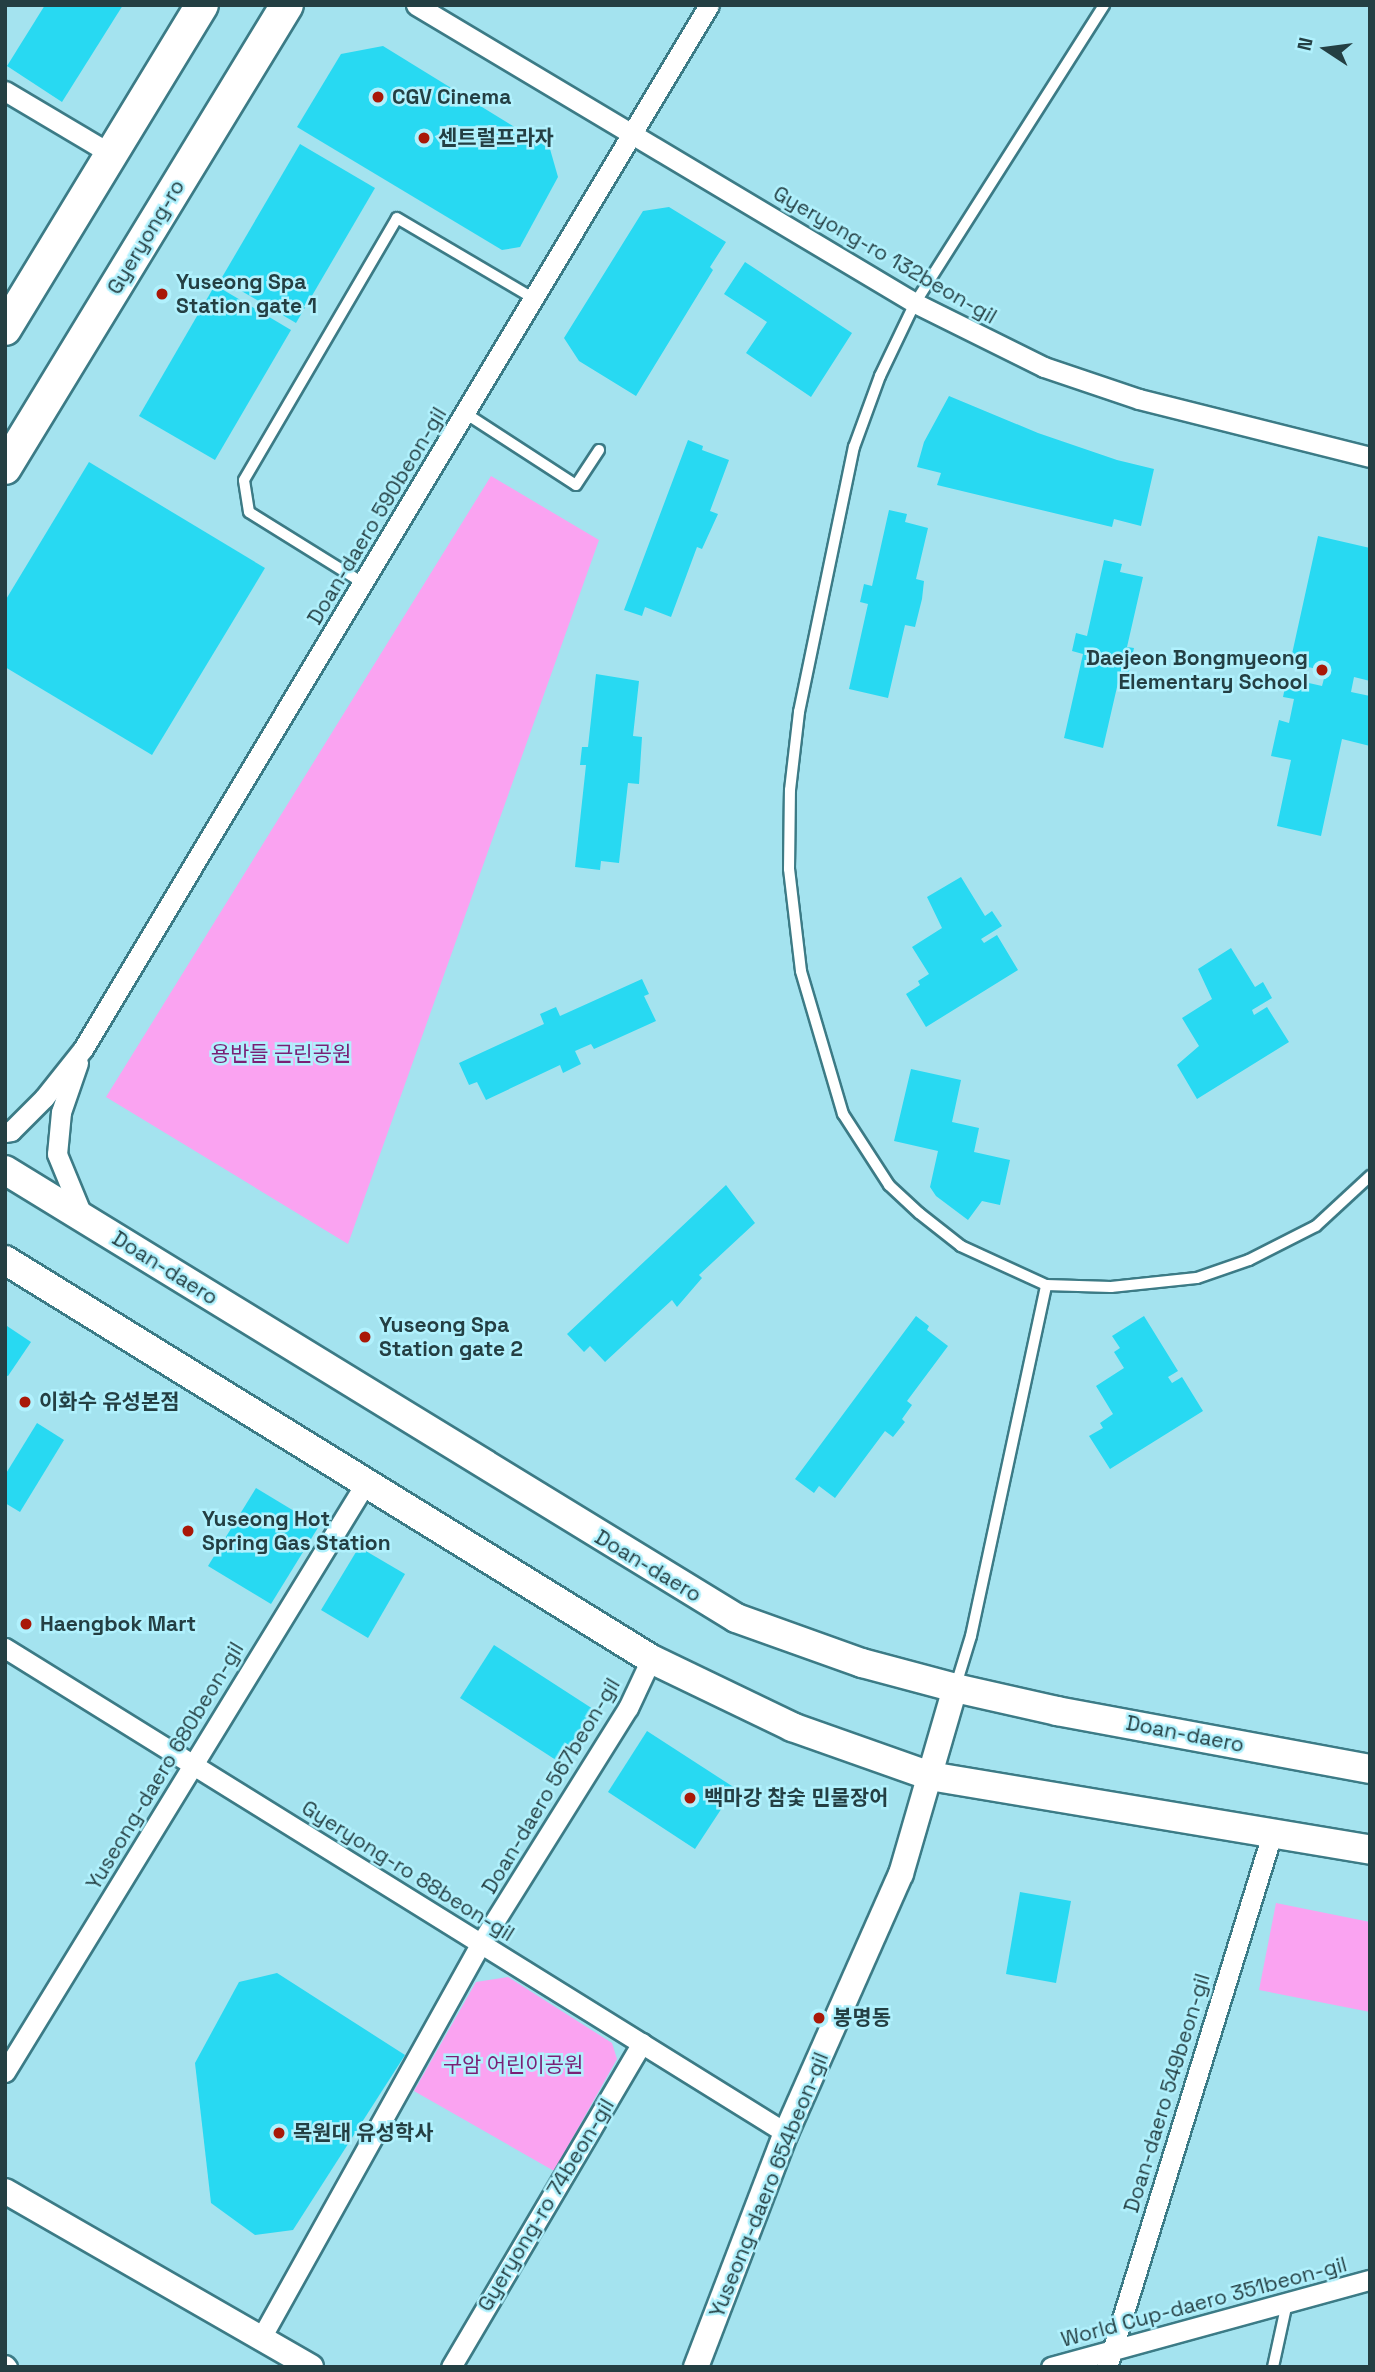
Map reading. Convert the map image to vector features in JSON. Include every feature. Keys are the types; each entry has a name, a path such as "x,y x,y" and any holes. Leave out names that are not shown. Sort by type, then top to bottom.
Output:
{"main road":[{"path":"5,330 202,5"},
{"name":"Gyeryong-ro","path":"5,468 287,5"},
{"name":"Doan-daero","path":"5,1170 736,1618 862,1663 955,1688 1057,1711 1370,1769"},
{"path":"5,1260 651,1659 792,1727 930,1776 1370,1850"}],"street":[{"name":"Gyeryong-ro 132beon-gil","path":"416,5 915,303 1044,367 1139,399 1370,457"},
{"name":"Doan-daero 590beon-gil","path":"83,1049 709,5"},
{"path":"5,91 111,154"},
{"path":"5,1132 11,1131 44,1098 83,1049"},
{"path":"83,1049 61,1112 57,1154 83,1217"},
{"name":"Yuseong-daero 680beon-gil","path":"5,2072 365,1484"},
{"name":"Gyeryong-ro 88beon-gil","path":"5,1648 786,2133"},
{"name":"Doan-daero 567beon-gil","path":"261,2338 481,1943 628,1708 651,1659"},
{"name":"Yuseong-daero 654beon-gil","path":"696,2367 786,2133 901,1874 955,1688"},
{"name":"Doan-daero 549beon-gil","path":"1109,2360 1272,1834"},
{"name":"Gyeryong-ro 74beon-gil","path":"451,2367 642,2043"},
{"path":"5,2191 311,2367"},
{"name":"World Cup-daero 351beon-gil","path":"1051,2367 1109,2360 1287,2303 1370,2280"}],"lane":[{"path":"1104,5 915,303 880,376 854,447 799,712 790,790 789,869 801,971 843,1114 889,1185 961,1247 1046,1284 1111,1287 1197,1278 1249,1261 1316,1226 1370,1177"},
{"path":"363,583 249,512 244,480 397,218 533,298"},
{"path":"465,413 576,485 599,450"},
{"path":"955,1688 971,1636 1046,1284"},
{"path":"1273,2367 1287,2303"}],"green space":[{"name":"용반들 근린공원","path":"491,476 599,540 348,1244 106,1097"},
{"path":"1276,1903 1370,1922 1370,2012 1259,1990"},
{"name":"구암 어린이공원","path":"508,1977 612,2043 617,2059 554,2171 414,2091 476,1982"}],"building":[{"path":"45,5 123,5 62,102 7,66"},
{"name":"센트럴프라자","path":"383,46 550,149 558,177 520,247 502,250 297,127 341,54"},
{"path":"300,144 375,188 296,323 221,279"},
{"path":"669,207 726,242 710,267 713,270 636,396 579,361 564,338 643,211"},
{"path":"745,262 852,333 811,397 746,353 767,322 724,294"},
{"path":"215,285 291,330 215,460 139,416"},
{"path":"949,396 1038,433 1117,460 1154,469 1141,526 1114,519 1112,527 937,485 941,473 917,467 924,442"},
{"path":"688,440 703,446 702,450 729,460 710,511 718,514 702,549 697,547 671,617 645,607 642,616 624,610"},
{"path":"89,462 265,568 152,755 5,667 5,601"},
{"path":"889,510 907,514 905,522 928,528 916,579 924,581 922,599 915,627 905,625 888,698 849,689 868,604 860,602 864,584 872,586"},
{"path":"1318,536 1370,548 1370,681 1354,677 1351,692 1370,696 1370,746 1342,739 1321,836 1277,826 1291,760 1271,756 1279,720 1289,723 1294,699 1283,697 1287,678 1322,686 1326,671 1290,663"},
{"path":"1104,560 1122,564 1120,572 1143,577 1127,647 1134,648 1128,676 1120,674 1103,748 1064,738 1083,654 1072,651 1076,633 1087,636"},
{"path":"596,674 639,681 633,736 642,737 639,784 628,783 619,863 601,861 600,870 575,867 586,765 580,765 582,747 588,747"},
{"path":"961,877 985,916 992,911 1002,926 981,939 984,943 997,935 1018,970 926,1027 906,994 920,985 918,981 929,974 912,947 942,928 927,897"},
{"path":"1231,948 1255,987 1263,982 1272,998 1252,1010 1254,1015 1267,1007 1289,1042 1197,1099 1177,1065 1199,1046 1182,1018 1212,999 1198,969"},
{"path":"642,979 649,994 644,996 656,1021 594,1049 591,1044 575,1051 581,1064 563,1073 560,1065 486,1100 477,1082 469,1085 459,1063 544,1024 540,1014 556,1007 560,1016"},
{"path":"911,1069 961,1080 952,1122 979,1128 974,1152 1010,1160 1000,1205 982,1201 968,1220 936,1196 930,1187 938,1151 894,1141"},
{"path":"726,1185 755,1223 699,1275 702,1278 677,1307 672,1300 605,1362 590,1346 584,1352 567,1334"},
{"path":"916,1316 929,1326 927,1330 948,1346 907,1401 912,1405 902,1419 905,1422 893,1437 885,1431 835,1498 819,1486 814,1493 795,1479"},
{"path":"1144,1316 1178,1371 1168,1377 1172,1383 1182,1377 1203,1411 1110,1469 1089,1436 1103,1428 1100,1423 1113,1414 1096,1386 1124,1368 1114,1352 1120,1348 1112,1336"},
{"path":"7,1326 31,1342 8,1376 5,1375"},
{"path":"37,1423 64,1440 20,1512 5,1503 5,1475"},
{"path":"256,1488 319,1526 271,1604 208,1566"},
{"path":"359,1547 405,1574 368,1638 321,1610"},
{"path":"494,1645 593,1709 559,1762 460,1698"},
{"path":"647,1731 735,1788 695,1849 608,1792"},
{"path":"1020,1892 1071,1901 1056,1983 1006,1974"},
{"name":"목원대 유성학사","path":"277,1973 405,2055 293,2230 255,2235 211,2203 195,2063 239,1982"}],"place":[{"name":"CGV Cinema","path":"378,97"},
{"name":"센트럴프라자","path":"424,138"},
{"name":"Yuseong Spa Station gate 1","path":"162,294"},
{"name":"Daejeon Bongmyeong Elementary School","path":"1322,670"},
{"name":"Yuseong Spa Station gate 2","path":"365,1337"},
{"name":"이화수 유성본점","path":"25,1402"},
{"name":"Yuseong Hot Spring Gas Station","path":"188,1531"},
{"name":"Haengbok Mart","path":"26,1624"},
{"name":"백마강 참숯 민물장어","path":"690,1798"},
{"name":"봉명동","path":"819,2018"},
{"name":"목원대 유성학사","path":"279,2133"}]}
